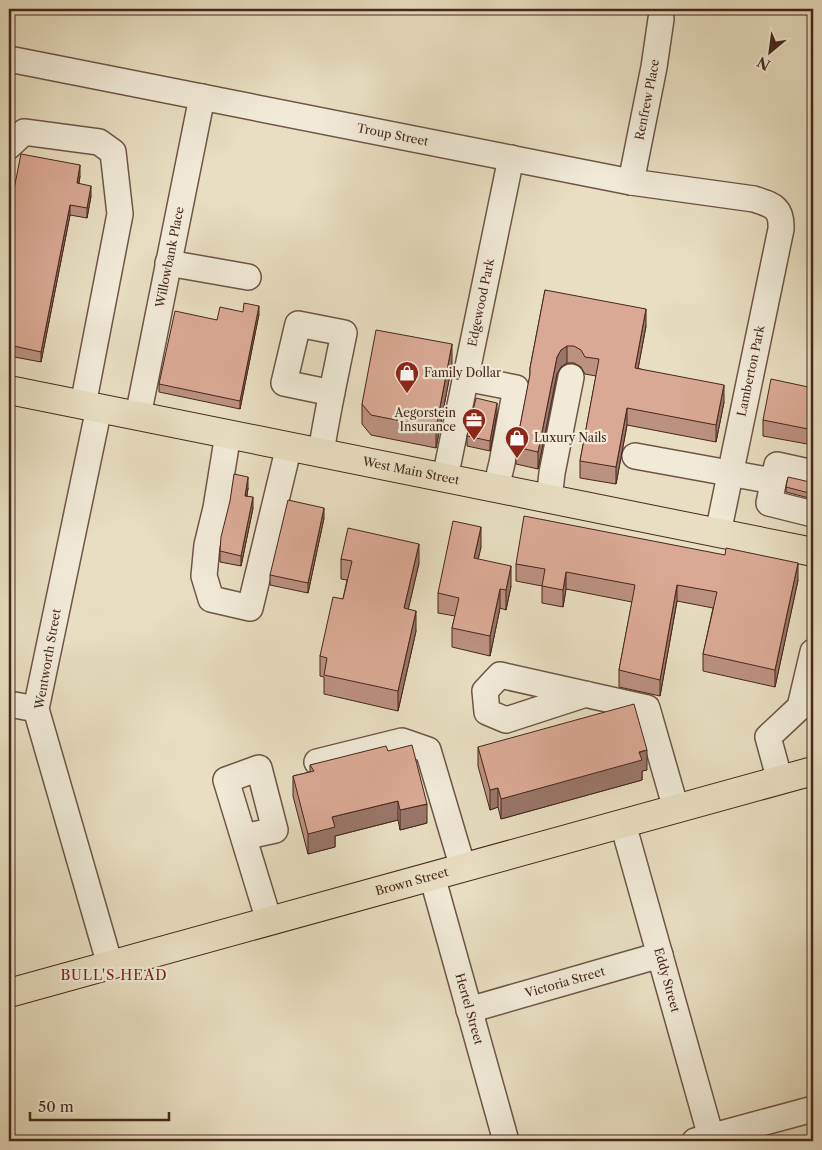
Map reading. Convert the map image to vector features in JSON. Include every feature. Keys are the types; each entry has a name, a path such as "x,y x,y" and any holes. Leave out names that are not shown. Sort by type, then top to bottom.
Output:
{"main road":[{"name":"West Main Street","path":"9,390 718,533 812,547"},
{"name":"Brown Street","path":"9,993 813,771"}],"street":[{"name":"Renfrew Place","path":"632,182 654,67 661,19"},
{"name":"Troup Street","path":"9,59 632,182 754,199 777,209"},
{"name":"Willowbank Place","path":"138,416 202,97"},
{"name":"Wentworth Street","path":"9,146 24,132 98,142 113,152 120,214 91,406 36,709 110,965"},
{"name":"Edgewood Park","path":"445,478 511,158"},
{"name":"Lamberton Park","path":"718,533 781,229 780,215 777,209"},
{"path":"168,263 248,277"},
{"path":"549,499 552,473 571,377"},
{"path":"466,378 516,388 496,488"},
{"path":"321,453 332,393"},
{"path":"228,434 204,576 211,599 250,608 289,446"},
{"path":"635,456 773,481"},
{"path":"813,473 777,465 769,503 813,514"},
{"path":"780,781 768,736 800,708 813,652"},
{"path":"586,694 647,708 676,809"},
{"path":"9,704 36,709"},
{"path":"317,762 402,741 428,750 463,868"},
{"name":"Eddy Street","path":"623,824 660,955 717,1138"},
{"path":"244,836 270,921"},
{"name":"Hertel Street","path":"432,876 506,1141"},
{"name":"Victoria Street","path":"469,1010 660,955"},
{"path":"717,1138 813,1109"}],"building":[{"path":"21,154 80,165 77,183 91,186 87,208 70,205 41,352 9,345 9,188 14,189"},
{"path":"545,290 646,309 635,368 724,385 716,425 627,408 616,467 580,461 599,359 585,357 581,350 574,346 567,346 561,350 557,357 538,452 516,447"},
{"path":"244,303 259,306 240,401 159,384 175,311 217,320 220,307 243,312"},
{"name":"Family Dollar","path":"376,330 452,344 436,428 371,415 362,404"},
{"path":"771,379 813,388 813,430 763,420"},
{"path":"476,398 497,403 490,441 467,436"},
{"path":"234,474 248,477 245,496 253,497 241,556 220,551 221,537 230,501"},
{"path":"788,477 813,482 813,494 786,487"},
{"path":"288,500 324,508 308,583 270,575"},
{"path":"524,516 725,555 726,548 798,563 775,670 703,654 717,592 677,585 660,680 619,670 635,585 566,572 563,590 542,586 545,569 516,564"},
{"path":"453,521 481,527 474,558 511,566 506,590 500,589 490,636 452,628 459,598 438,593"},
{"path":"348,528 419,544 404,608 416,611 398,691 324,675 327,658 320,656 333,597 343,599 352,561 341,559"},
{"path":"634,704 647,750 639,752 642,760 501,799 498,788 490,790 478,747"},
{"path":"412,745 427,804 400,810 398,801 332,817 335,827 308,834 293,776 314,771 310,765 386,746 388,751"}],"place":[{"name":"Family Dollar","path":"407,394"},
{"name":"Aegorstein Insurance","path":"474,441"},
{"name":"Luxury Nails","path":"517,459"}],"district":[{"name":"BULL'S HEAD","path":"114,975"}]}
